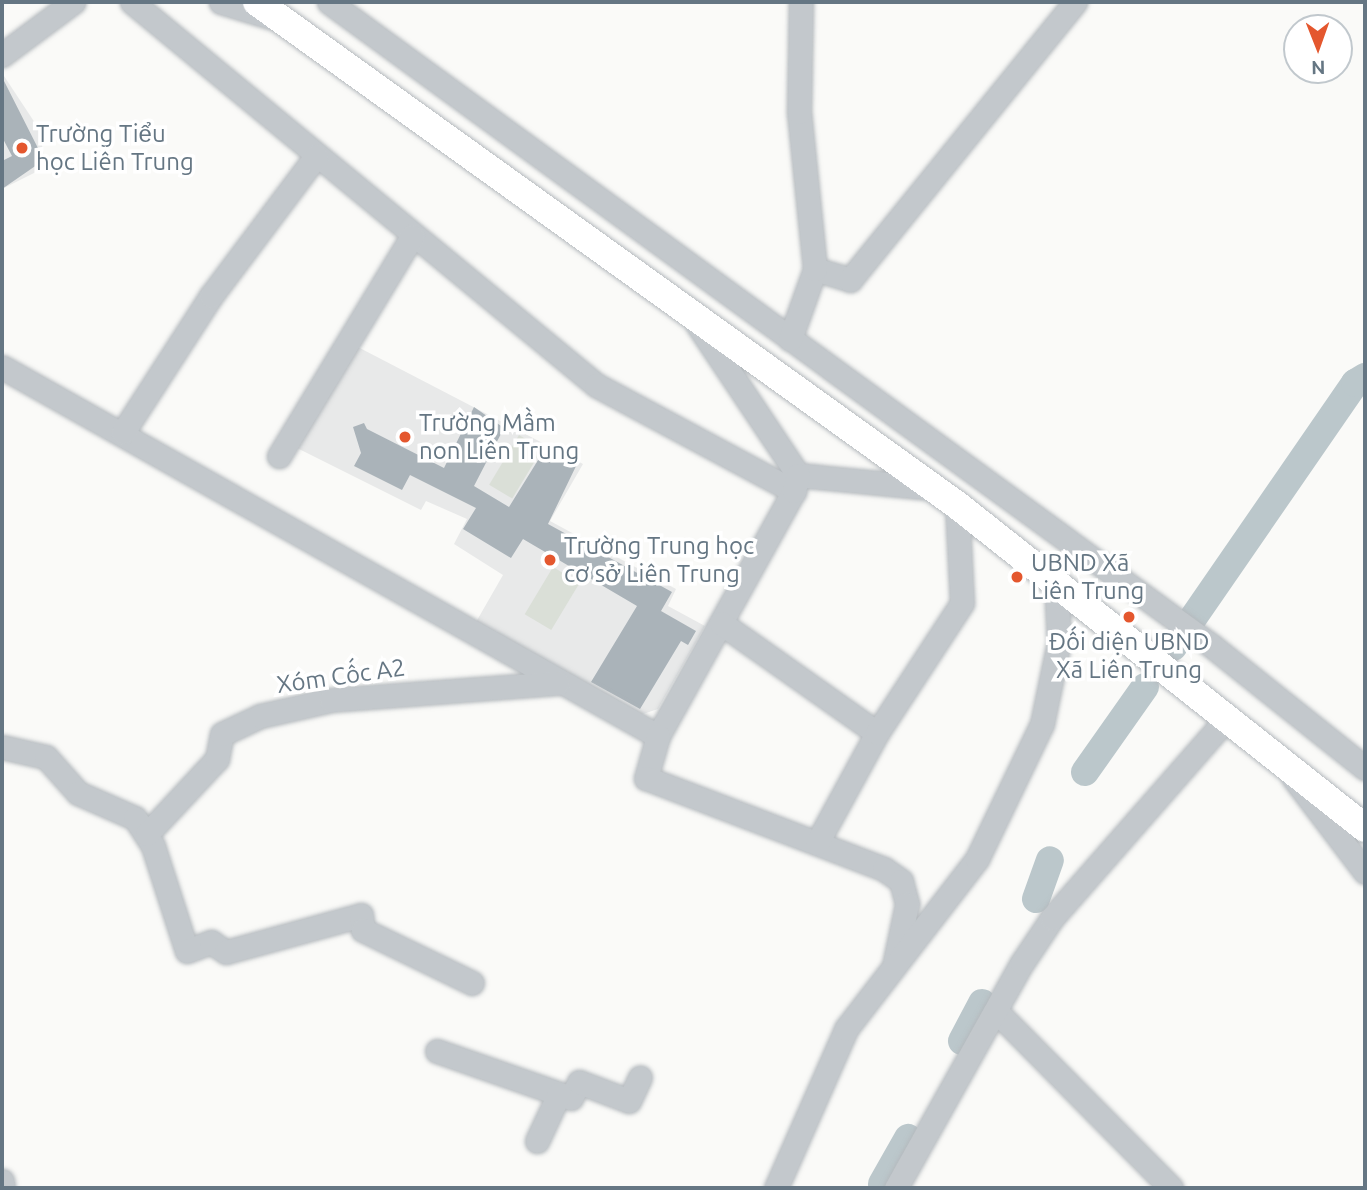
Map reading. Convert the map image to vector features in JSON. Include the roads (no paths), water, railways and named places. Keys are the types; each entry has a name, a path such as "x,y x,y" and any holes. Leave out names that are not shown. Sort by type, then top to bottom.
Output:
{"main road":[{"path":"257,2 957,505 1056,580 1365,828"}],"street":[{"path":"2,55 73,2"},
{"path":"132,2 412,236 596,385 796,483 931,488"},
{"path":"221,2 284,21"},
{"path":"329,2 1212,646 1365,768"},
{"path":"790,339 815,269 799,112 801,2"},
{"path":"815,269 850,279 1075,2"},
{"path":"123,432 211,296 316,156"},
{"path":"279,456 412,236"},
{"path":"688,310 796,483"},
{"path":"2,369 123,432 557,682 658,736"},
{"path":"796,483 658,736 646,778 817,843 901,881 907,904 895,962"},
{"path":"817,843 877,733 962,603 957,505"},
{"path":"776,1188 846,1029 977,859 1042,724 1059,642 1056,580"},
{"path":"721,623 877,733"},
{"name":"Xóm Cốc A2","path":"147,834 217,759 222,734 260,716 331,700 557,682"},
{"path":"897,1188 1021,963 1087,873 1227,718"},
{"path":"2,747 46,757 68,786 135,818 147,834 187,951 211,942 226,952 362,905 363,930 472,983"},
{"path":"1283,763 1365,872"},
{"path":"996,1011 1171,1188"},
{"path":"438,1051 570,1098 579,1082 629,1101 640,1077"},
{"path":"537,1141 559,1094"},
{"path":"2,1181 3,1188"}],"waterway":[{"path":"1173,647 1355,383 1365,377"},
{"path":"1085,772 1145,687"},
{"path":"1036,899 1050,860"},
{"path":"962,1041 982,1003"},
{"path":"882,1184 908,1138"}],"place":[{"name":"Trường Tiểu học Liên Trung","path":"22,148"},
{"name":"Trường Mầm non Liên Trung","path":"405,437"},
{"name":"Trường Trung học cơ sở Liên Trung","path":"550,560"},
{"name":"UBND Xã Liên Trung","path":"1017,577"},
{"name":"Đối diện UBND Xã Liên Trung","path":"1129,617"}]}
